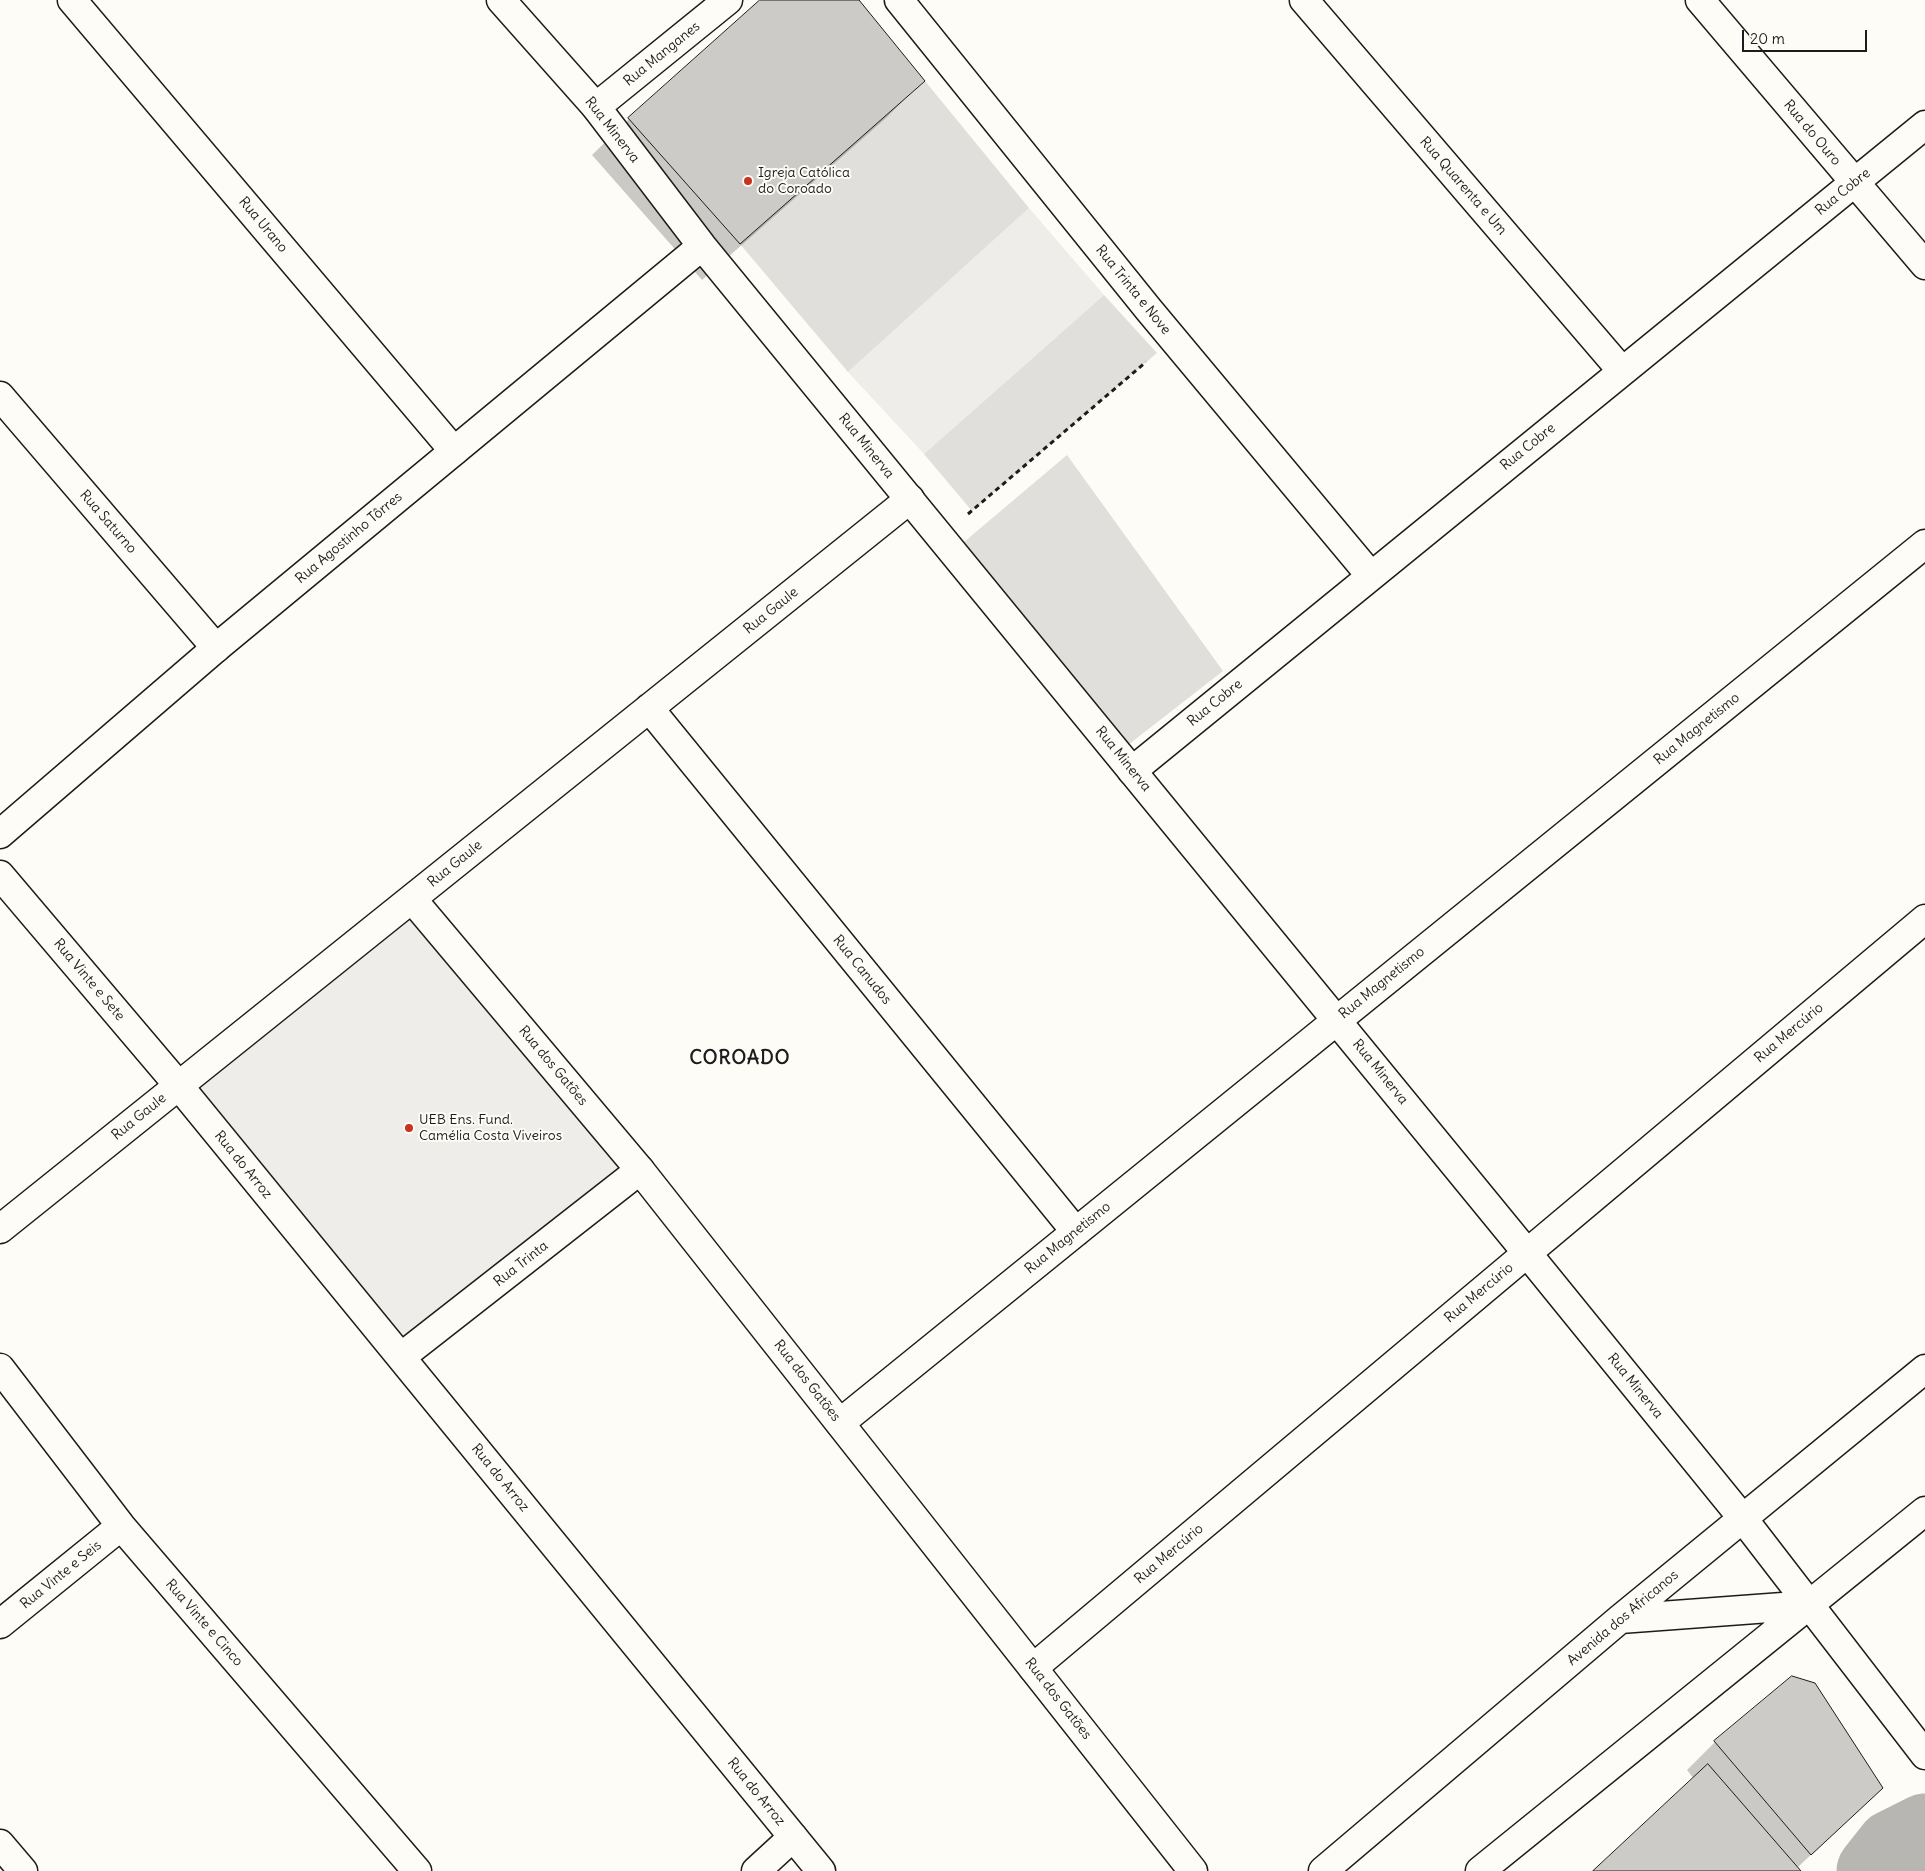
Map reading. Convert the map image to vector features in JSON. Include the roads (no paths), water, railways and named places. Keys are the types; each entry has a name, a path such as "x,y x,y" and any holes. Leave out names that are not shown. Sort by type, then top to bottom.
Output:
{"street":[{"name":"Rua Urano","path":"72,0 454,451"},
{"name":"Rua Minerva","path":"500,0 596,108 702,246 1527,1252 1744,1520 1925,1755"},
{"name":"Rua Manganes","path":"596,108 728,0"},
{"name":"Rua Trinta e Nove","path":"900,0 1173,339 1371,576"},
{"name":"Rua Quarenta e Um","path":"1304,0 1622,371"},
{"name":"Rua do Ouro","path":"1700,0 1925,265"},
{"name":"Rua Cobre","path":"1132,771 1925,124"},
{"name":"Rua Agostinho Tôrres","path":"0,834 216,648 702,246"},
{"name":"Rua Saturno","path":"0,396 216,648"},
{"name":"Rua Gaule","path":"0,1229 910,499"},
{"name":"Rua Magnetismo","path":"840,1423 1925,544"},
{"name":"Rua Canudos","path":"649,708 1076,1232"},
{"name":"Rua Vinte e Sete","path":"0,875 178,1086"},
{"name":"Rua dos Gatões","path":"412,899 640,1170 1193,1871"},
{"name":"Rua Mercúrio","path":"1033,1668 1925,919"},
{"name":"Rua do Arroz","path":"178,1086 821,1871"},
{"name":"Rua Trinta","path":"401,1357 640,1170"},
{"name":"Rua Vinte e Cinco","path":"0,1368 122,1526 417,1871"},
{"name":"Avenida dos Africanos","path":"1323,1871 1620,1619 1744,1520 1925,1369"},
{"path":"1480,1871 1663,1721 1925,1511"},
{"name":"Rua Vinte e Seis","path":"0,1624 122,1526"},
{"path":"1620,1619 1810,1605"},
{"path":"756,1871 793,1837"},
{"path":"0,1844 23,1871"}],"waterway":[{"path":"1874,1871 1893,1847 1925,1831"}],"place":[{"name":"Igreja Católica do Coroado","path":"748,181"},
{"name":"UEB Ens. Fund. Camélia Costa Viveiros","path":"409,1128"}],"district":[{"name":"COROADO","path":"740,1059"}]}
